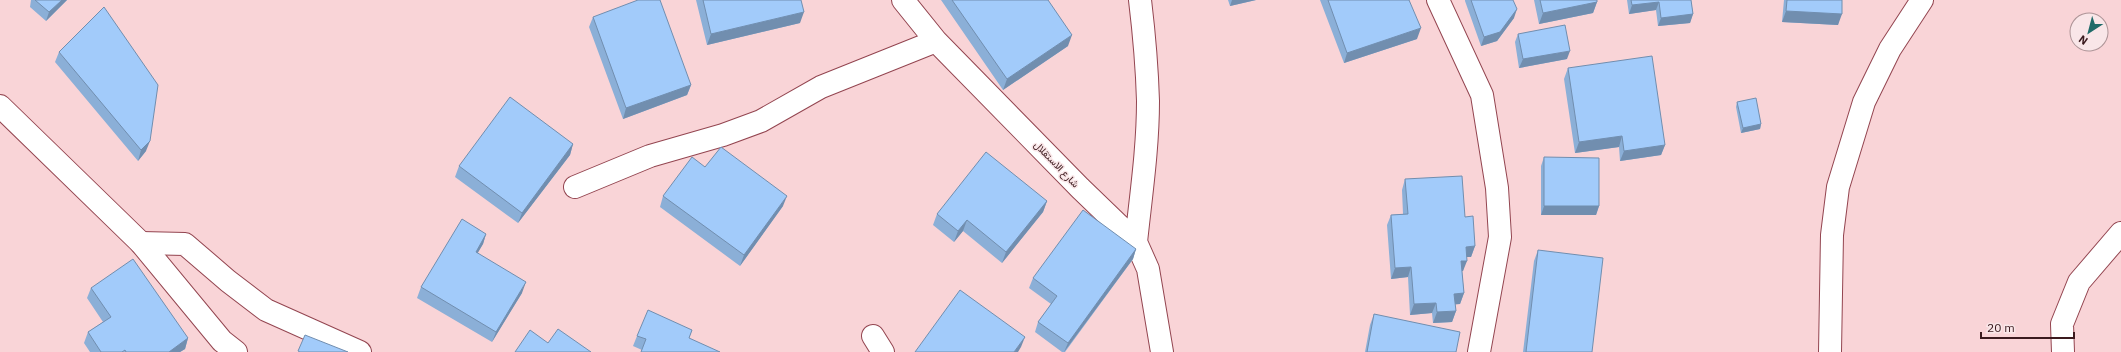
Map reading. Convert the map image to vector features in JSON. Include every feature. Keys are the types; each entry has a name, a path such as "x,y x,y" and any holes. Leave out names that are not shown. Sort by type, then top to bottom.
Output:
{"street":[{"name":"شارع الاستقلال","path":"903,0 936,41 1075,183 1136,242 1148,269 1162,352"},
{"path":"1136,242 1145,164 1148,101 1140,0"},
{"path":"1438,0 1482,95 1497,188 1500,237 1479,352"},
{"path":"1830,352 1832,235 1838,187 1864,102 1890,49 1922,0"},
{"path":"575,187 650,156 723,135 761,121 820,87 936,41"},
{"path":"0,106 141,244 226,348"},
{"path":"2063,352 2062,324 2079,282 2121,233"},
{"path":"141,244 185,244 228,281 266,310 360,352"}],"building":[{"path":"35,0 62,0 49,12"},
{"path":"638,0 660,0 691,85 626,108 593,17"},
{"path":"703,0 801,0 804,12 711,34"},
{"path":"952,0 1048,0 1072,35 1007,79"},
{"path":"1328,0 1409,0 1421,28 1347,53"},
{"path":"1471,0 1513,0 1517,9 1500,32 1484,37"},
{"path":"1540,0 1597,0 1597,2 1543,13"},
{"path":"1631,0 1691,0 1693,14 1661,18 1659,2 1632,5"},
{"path":"1787,0 1842,0 1842,14 1786,11"},
{"path":"104,7 158,85 150,141 141,150 59,52"},
{"path":"1565,25 1570,51 1523,59 1518,34"},
{"path":"1652,56 1665,145 1624,151 1622,136 1579,142 1568,68"},
{"path":"510,97 573,144 522,213 459,166"},
{"path":"1756,98 1761,124 1743,128 1737,102"},
{"path":"721,147 787,196 744,255 663,196 692,157 705,167"},
{"path":"986,152 1047,201 1006,252 967,220 958,231 937,214"},
{"path":"1544,157 1599,158 1599,206 1544,206"},
{"path":"1462,176 1465,217 1473,216 1475,246 1466,247 1467,261 1461,261 1464,293 1454,294 1456,311 1437,312 1436,303 1414,304 1411,267 1395,268 1391,215 1408,214 1405,179"},
{"path":"1083,210 1136,249 1068,343 1038,322 1057,296 1033,278"},
{"path":"462,219 486,234 476,252 526,282 496,332 421,287"},
{"path":"1538,250 1603,258 1592,352 1526,352"},
{"path":"133,259 188,338 169,352 126,352 125,350 122,352 101,352 88,332 111,317 91,288"},
{"path":"960,290 1025,337 1014,352 915,352"},
{"path":"648,310 692,330 689,338 720,352 641,352 646,339 637,336"},
{"path":"1374,314 1460,332 1456,352 1367,352"},
{"path":"558,329 591,352 515,352 530,330 548,343"},
{"path":"305,335 348,352 300,352 298,351"}]}
